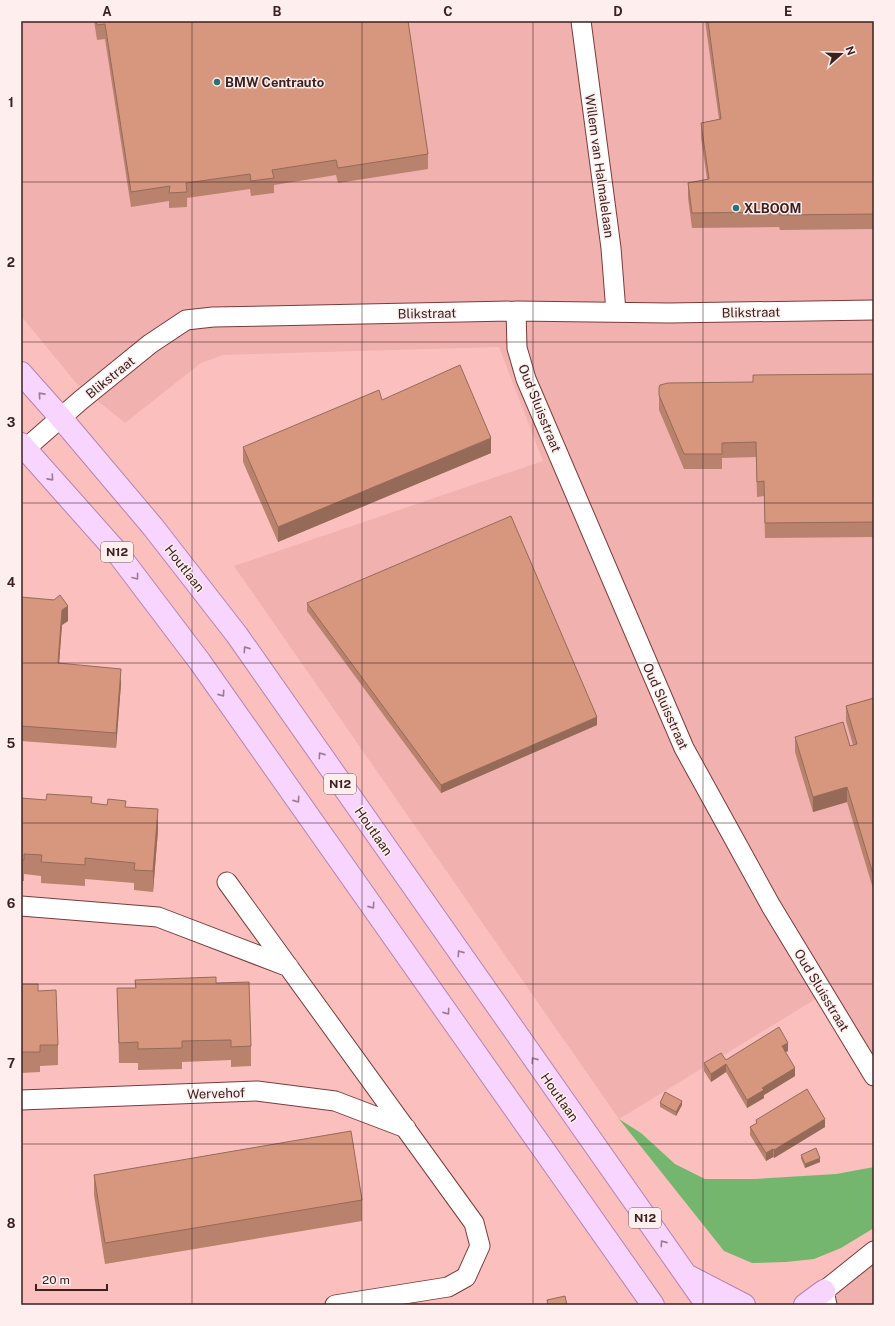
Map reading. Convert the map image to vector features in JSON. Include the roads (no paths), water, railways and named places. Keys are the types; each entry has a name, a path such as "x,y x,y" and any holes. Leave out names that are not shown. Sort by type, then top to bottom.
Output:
{"main road":[{"name":"Houtlaan","path":"21,373 153,527 237,636 707,1305"},
{"name":"N12","path":"23,447 116,550 200,662 653,1305"},
{"path":"686,1275 744,1305"},
{"path":"805,1305 825,1298"}],"street":[{"name":"Willem van Halmalelaan","path":"581,21 611,248 616,312"},
{"name":"Blikstraat","path":"23,447 61,418 150,344 186,320 213,317 516,311 669,313 874,310"},
{"name":"Oud Sluisstraat","path":"516,311 517,348 526,379 684,748 771,906 874,1076"},
{"path":"227,882 474,1223 480,1246 466,1277 448,1287 335,1305"},
{"path":"21,906 158,917 289,967"},
{"name":"Wervehof","path":"21,1100 257,1091 335,1101 406,1128"},
{"path":"825,1298 874,1251"}],"place":[{"name":"BMW Centrauto","path":"217,82"},
{"name":"XLBOOM","path":"736,208"}]}
